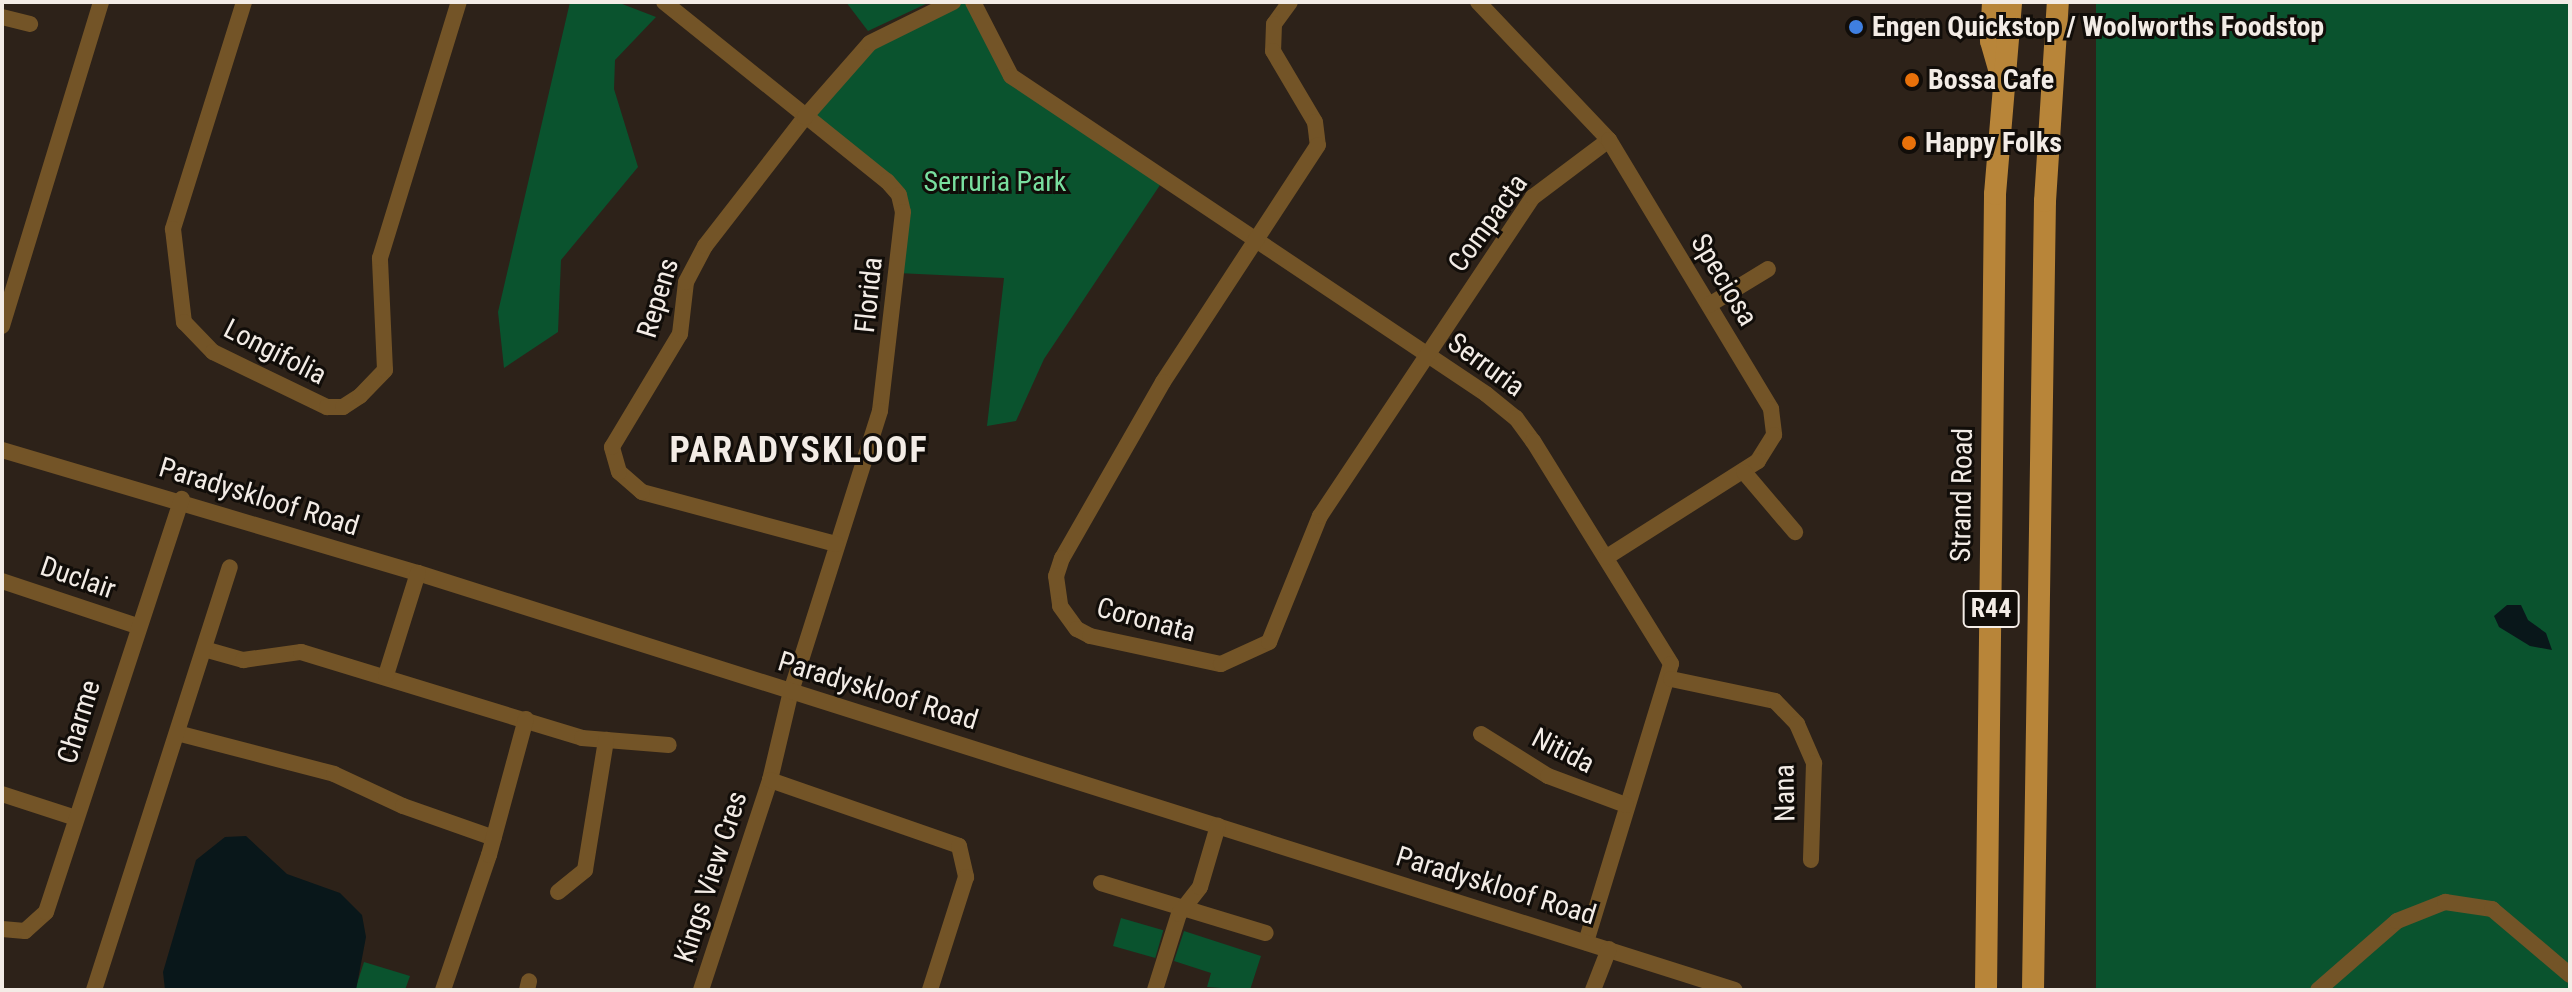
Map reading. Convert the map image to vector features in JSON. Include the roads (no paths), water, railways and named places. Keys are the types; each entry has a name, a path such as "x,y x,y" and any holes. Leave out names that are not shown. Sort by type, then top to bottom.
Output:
{"main road":[{"path":"1993,2 1991,41 2004,80"},
{"name":"Strand Road","path":"1986,990 1995,194 2011,2"},
{"name":"R44","path":"2033,990 2045,201 2058,2"}],"street":[{"path":"2,326 101,2"},
{"name":"Longifolia","path":"244,2 173,229 184,322 213,352 327,407 343,407 360,396 385,370 380,258 459,2"},
{"name":"Florida","path":"664,2 887,181 899,195 903,212 880,411 791,691"},
{"name":"Repens","path":"836,544 642,492 619,472 612,447 680,334 691,267 805,117 879,36 953,2"},
{"name":"Serruria","path":"973,2 1011,76 1429,356 1516,418 1668,652 1671,679"},
{"path":"1256,240 1318,145 1315,122 1273,51 1274,24 1290,2"},
{"name":"Speciosa","path":"1478,2 1609,140 1771,409 1774,435 1744,472 1607,557"},
{"path":"2,17 30,24"},
{"name":"Compacta","path":"1429,356 1533,197 1609,140"},
{"name":"Coronata","path":"1256,240 1111,466 1062,558 1055,592 1077,629 1221,664 1269,642 1320,516 1429,356"},
{"path":"1709,305 1768,269"},
{"name":"Paradyskloof Road","path":"2,450 182,499 1735,990"},
{"path":"1744,472 1795,532"},
{"name":"Charme","path":"2,929 25,931 46,912 137,626 182,499"},
{"path":"94,990 230,567"},
{"path":"386,675 418,573"},
{"name":"Duclair","path":"2,581 137,626"},
{"path":"204,649 243,660 301,652 606,740 669,745"},
{"path":"1586,942 1626,805 1671,679"},
{"name":"Nana","path":"1671,679 1775,701 1797,724 1814,763 1811,860"},
{"name":"Kings View Cres","path":"701,990 770,780 791,691"},
{"path":"443,990 494,838 526,719"},
{"path":"177,733 334,774 415,811 494,838"},
{"name":"Nitida","path":"1481,734 1548,776 1626,805"},
{"path":"558,892 585,870 606,740"},
{"name":"Kings View Cres","path":"770,780 959,846 966,877 930,990"},
{"path":"2,794 76,818"},
{"path":"1155,990 1183,908 1200,887 1218,826"},
{"path":"1101,883 1266,933"},
{"path":"2318,990 2397,921 2445,902 2492,909 2570,975"},
{"path":"1593,990 1609,949"}],"place":[{"name":"Engen Quickstop / Woolworths Foodstop","path":"1856,27"},
{"name":"Bossa Cafe","path":"1912,80"},
{"name":"Happy Folks","path":"1909,143"}],"district":[{"name":"PARADYSKLOOF","path":"799,451"}],"park label":[{"name":"Serruria Park","path":"995,182"}]}
